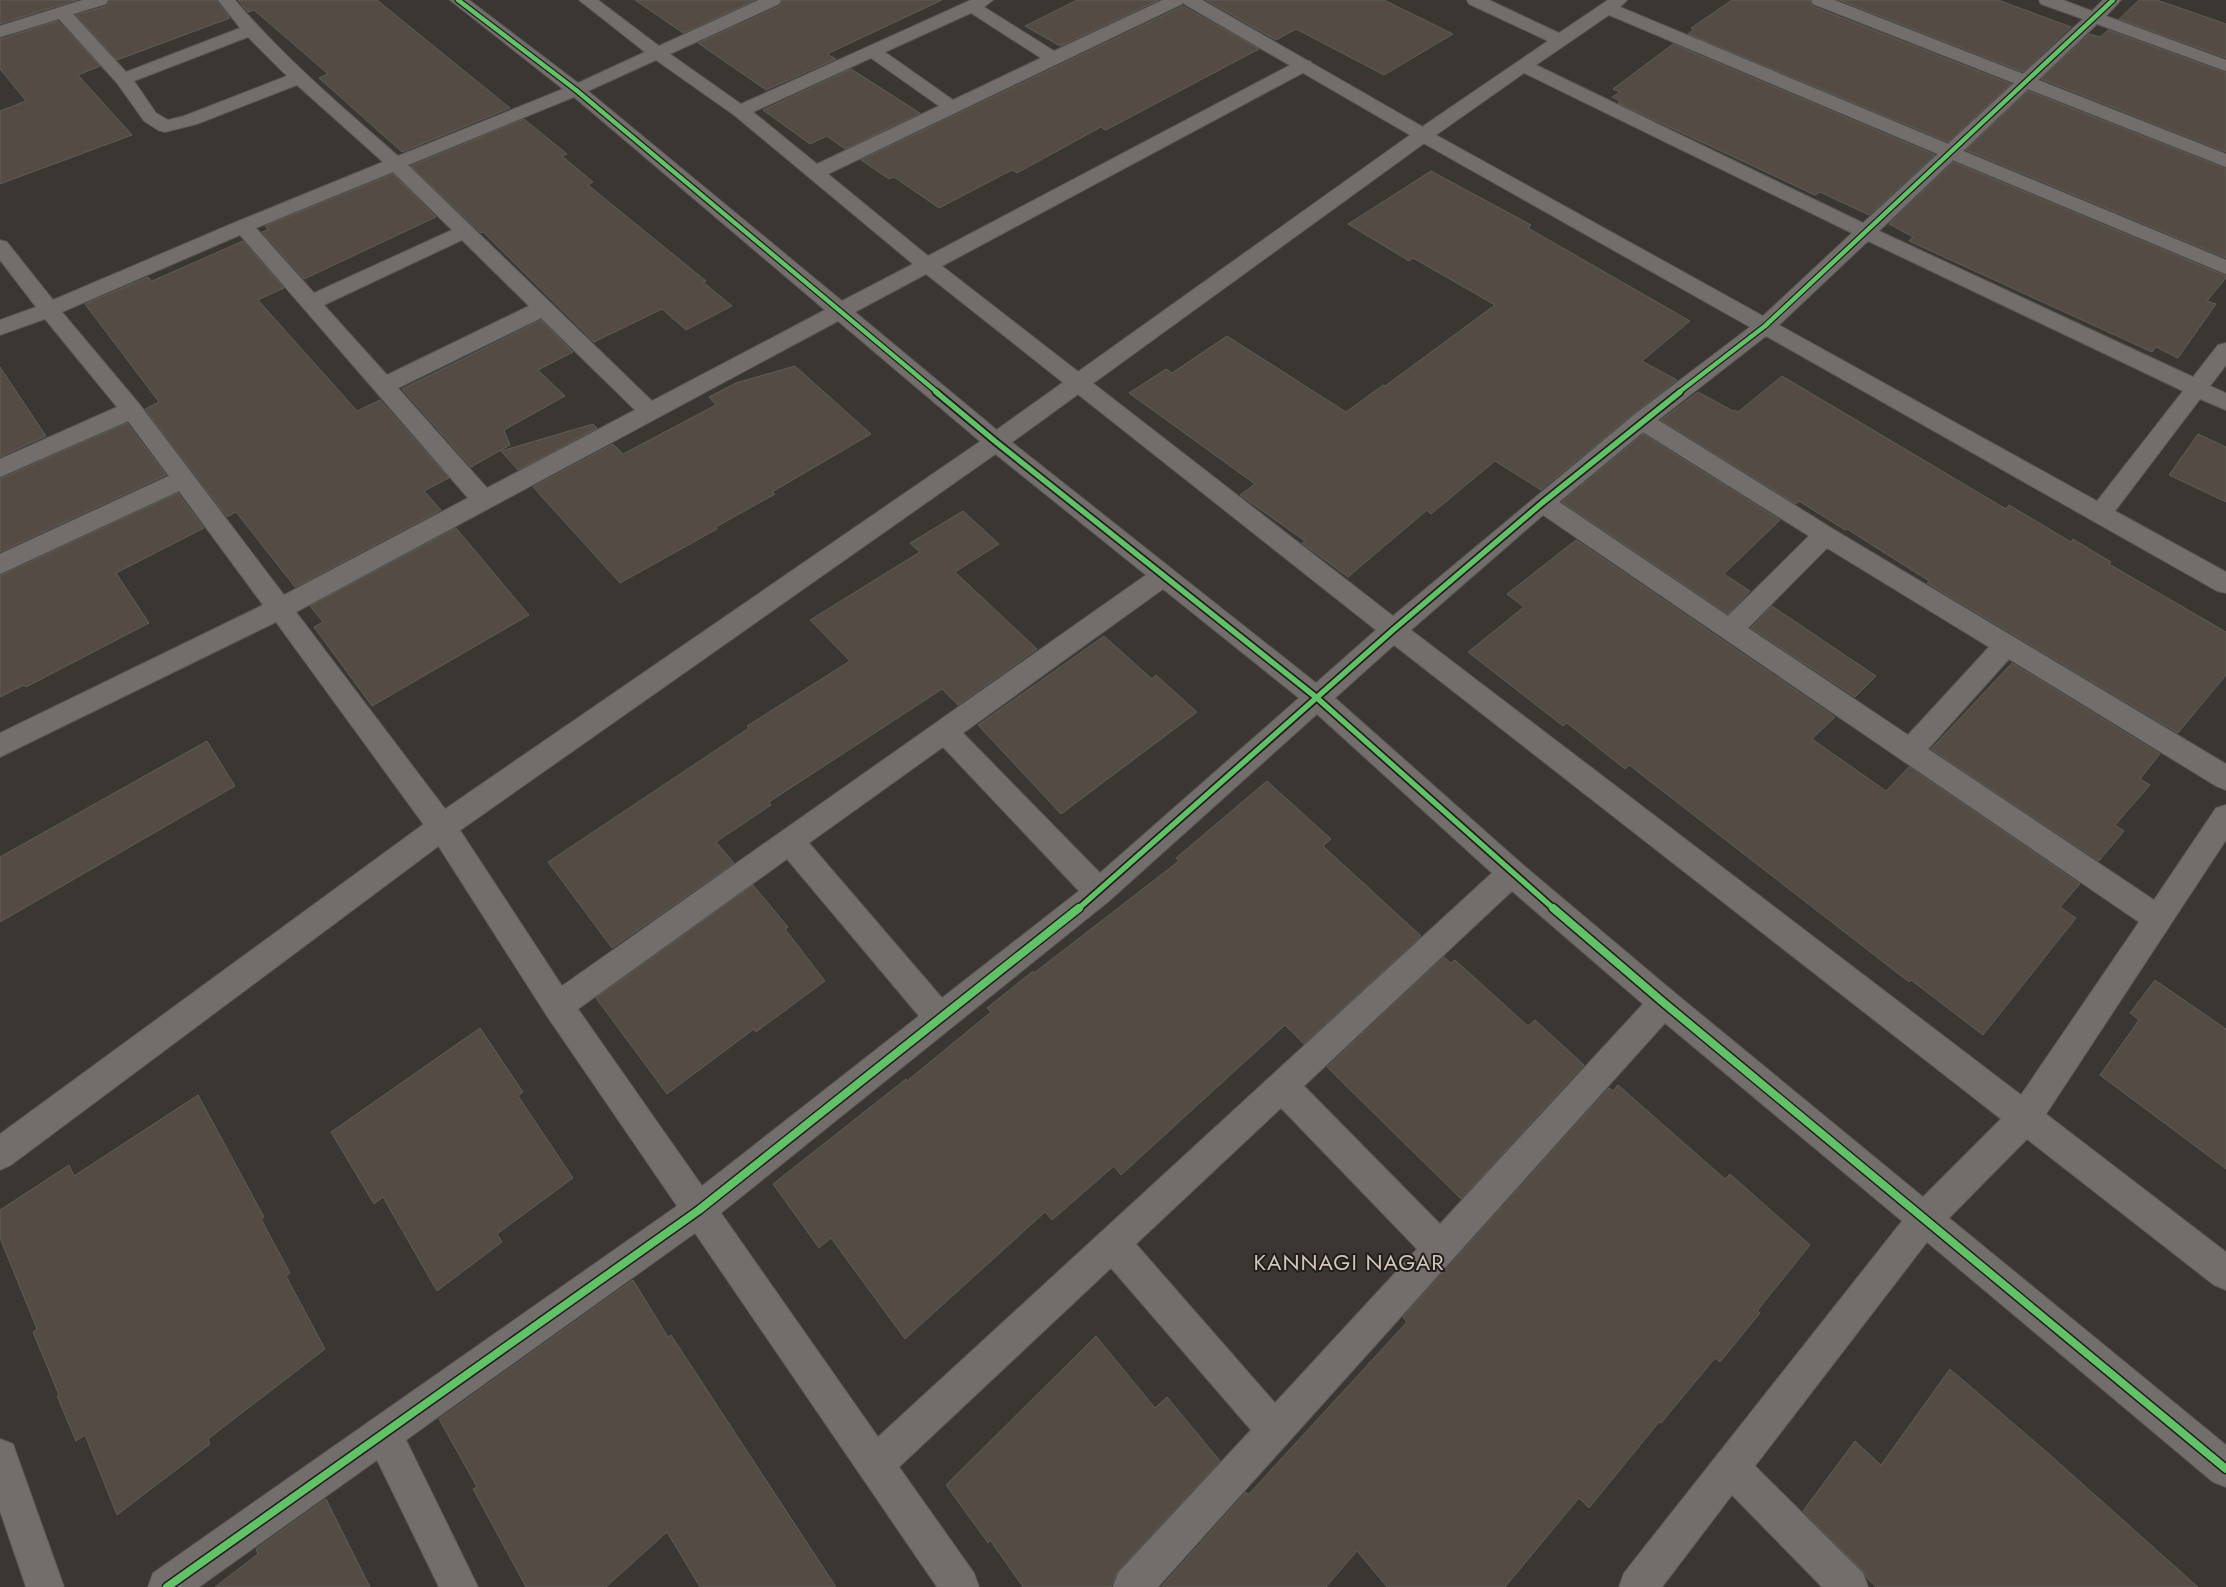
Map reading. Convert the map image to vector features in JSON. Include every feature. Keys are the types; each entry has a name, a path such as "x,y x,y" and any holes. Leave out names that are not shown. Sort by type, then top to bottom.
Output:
{"street":[{"path":"0,32 100,0"},
{"path":"226,0 251,30 299,78 397,165 650,412"},
{"path":"458,0 576,90 996,442 1317,698 1512,873 1664,1003 2226,1470"},
{"path":"587,0 657,53 740,111 927,265 1394,630 2226,1274"},
{"path":"0,328 49,310 243,226 397,165 576,90 773,0"},
{"path":"814,173 1176,0"},
{"path":"1190,0 1423,135 2226,584"},
{"path":"1475,0 1560,40"},
{"path":"1819,0 2226,161"},
{"path":"2047,0 2226,66"},
{"path":"167,1587 698,1210 1099,892 1394,630 1542,502 1642,421 1765,326 2113,0"},
{"path":"740,111 979,3 1054,59"},
{"path":"0,1154 442,827 996,442 1423,135 1614,4 2226,268"},
{"path":"62,12 123,79 150,117 165,126 190,120 299,78"},
{"path":"123,79 251,30"},
{"path":"872,51 952,107"},
{"path":"0,746 281,608 1304,65"},
{"path":"1523,66 1865,232 2226,402"},
{"path":"243,226 484,500"},
{"path":"310,302 465,231"},
{"path":"0,246 49,310 132,410 182,480 281,608 442,827 558,1006 960,1587"},
{"path":"383,386 543,308"},
{"path":"2100,514 2226,350"},
{"path":"0,469 132,410"},
{"path":"1642,421 1825,535 2226,778"},
{"path":"0,565 182,480"},
{"path":"1542,502 2159,919"},
{"path":"1731,628 1825,535"},
{"path":"558,1006 1164,575"},
{"path":"1910,751 2007,644"},
{"path":"944,731 1099,892"},
{"path":"1638,1587 1925,1218 2024,1119 2226,818"},
{"path":"789,840 940,1018"},
{"path":"874,1465 1512,873"},
{"path":"1132,1587 1664,1003"},
{"path":"1282,1086 1440,1248"},
{"path":"1113,1244 1275,1430"},
{"path":"383,1433 459,1587"},
{"path":"0,1457 45,1587"},
{"path":"1730,1467 1849,1587"}],"building":[{"path":"0,0 77,0 0,24"},
{"path":"110,0 216,0 230,18 117,60 76,15 107,6"},
{"path":"238,0 377,0 510,108 402,152 319,78 328,74 254,10 248,12"},
{"path":"635,0 755,0 683,33"},
{"path":"783,0 942,0 827,54 836,59 766,90 698,43 780,6"},
{"path":"1077,0 1159,0 1060,46 1025,26"},
{"path":"1206,0 1384,0 1453,34 1384,75 1296,29 1276,40"},
{"path":"1732,0 1809,0 1812,6 2011,84 1948,142 1688,34 1694,29 1691,28"},
{"path":"1839,0 1998,0 2071,27 2023,72"},
{"path":"2139,0 2157,0 2226,24 2226,58 2119,19"},
{"path":"1183,6 1259,49 1106,130 1101,127 1017,173 1012,170 939,208 894,177 889,179 861,160"},
{"path":"58,21 100,66 78,75 132,135 0,184 0,111 26,101 0,69 0,39"},
{"path":"2108,30 2226,73 2226,152 2041,79 2089,34 2100,37"},
{"path":"1673,44 1935,155 1869,215 1820,192 1815,195 1618,103 1620,101 1612,97 1620,92 1613,89"},
{"path":"851,69 920,113 845,149 827,136 810,144 763,110"},
{"path":"2028,91 2226,169 2226,258 1966,150"},
{"path":"524,119 567,154 562,156 593,182 588,185 706,281 703,282 732,306 686,330 662,309 594,342 483,232 481,233 411,166"},
{"path":"1953,162 2226,276 2207,301 2216,304 2178,358 2156,347 2152,352 1909,241 1913,237 1889,224"},
{"path":"1431,171 1531,225 1528,228 1690,321 1642,361 1677,380 1541,490 1495,461 1431,514 1427,510 1348,577 1302,543 1305,541 1240,495 1255,484 1129,393 1166,369 1172,373 1227,336 1346,412 1383,385 1385,386 1495,305 1413,258 1409,261 1348,224"},
{"path":"393,174 436,217 304,279 262,232 268,230 265,226"},
{"path":"243,241 284,288 258,300 357,411 380,400 449,478 424,491 441,510 295,587 236,512 227,517 145,409 159,402 85,304 148,277 152,281"},
{"path":"541,320 573,352 538,370 565,396 504,430 510,445 471,467 402,389"},
{"path":"795,366 871,434 772,492 775,494 716,527 717,529 620,583 533,487 613,444 623,454 716,405 709,397 736,383"},
{"path":"0,367 46,436 0,457"},
{"path":"1782,376 2006,509 2009,505 2071,542 2073,539 2111,562 2109,564 2226,632 2226,675 2178,733 1927,583 1929,581 1847,529 1845,530 1799,501 1796,504 1661,420 1698,392 1738,412"},
{"path":"127,423 166,475 0,552 0,479"},
{"path":"593,424 597,428 518,470 501,451"},
{"path":"1643,434 1780,520 1724,574 1750,591 1728,614 1562,502"},
{"path":"2198,434 2226,447 2226,502 2169,475"},
{"path":"178,493 204,528 116,573 149,623 26,687 24,685 0,697 0,576"},
{"path":"963,511 999,544 955,572 1037,649 958,705 942,689 769,802 771,805 716,842 734,863 612,948 548,862 749,728 747,726 850,661 810,620 920,552 910,543"},
{"path":"456,528 529,615 372,706 314,627 323,622 310,606"},
{"path":"1576,540 1835,717 1812,739 1886,791 1909,767 2080,884 2060,907 2076,918 1983,1035 1911,980 1909,982 1629,765 1625,769 1567,723 1563,726 1468,652 1524,607 1507,594"},
{"path":"1772,606 1876,676 1855,697 1751,628"},
{"path":"1104,636 1152,679 1156,675 1197,712 1061,814 978,725"},
{"path":"2012,663 2160,754 2140,779 2150,785 2115,825 2124,831 2099,861 1931,749"},
{"path":"207,741 235,786 0,922 0,857"},
{"path":"1267,781 1331,839 1323,846 1421,936 1304,1044 1285,1025 1121,1175 1114,1166 1052,1220 1045,1212 905,1339 831,1238 819,1248 773,1184 906,1079 907,1081 991,1012 987,1008 1033,971 1034,973 1179,861 1176,858"},
{"path":"753,885 788,927 785,929 825,981 756,1032 754,1029 667,1094 596,998"},
{"path":"1444,957 1451,963 1455,960 1528,1026 1535,1020 1584,1065 1461,1199 1327,1067"},
{"path":"2155,980 2226,1029 2226,1169 2100,1075 2139,1020 2130,1013"},
{"path":"480,1028 523,1092 518,1096 573,1178 497,1234 502,1242 437,1291 383,1197 374,1204 331,1132"},
{"path":"1618,1085 1725,1179 1730,1174 1810,1245 1757,1311 1760,1313 1720,1362 1715,1358 1661,1423 1659,1422 1589,1508 1579,1498 1505,1587 1387,1587 1357,1551 1326,1587 1161,1587 1246,1492 1248,1495 1407,1322 1403,1317 1609,1088 1613,1091"},
{"path":"198,1095 264,1217 261,1219 290,1273 286,1276 325,1349 208,1439 210,1444 117,1515 85,1435 76,1441 57,1396 59,1395 33,1332 37,1329 0,1238 0,1210 69,1165 74,1176"},
{"path":"633,1280 668,1337 671,1335 836,1587 700,1587 667,1532 606,1587 526,1587 473,1489 477,1487 439,1419"},
{"path":"1096,1336 1155,1408 1167,1397 1220,1461 1117,1572 1111,1587 1023,1587 990,1540 988,1543 946,1485"},
{"path":"1950,1369 2049,1454 2198,1587 1876,1587 1864,1572 1803,1511 1855,1441 1881,1465"},
{"path":"326,1499 370,1587 215,1587 258,1554 256,1549"}],"cycle path":[{"path":"458,0 576,90 996,442 1317,698 1512,873 1664,1003 2226,1469"},
{"path":"167,1587 699,1210 1099,892 1393,630 1542,503 1642,421 1765,326 2113,0"}],"district":[{"name":"KANNAGI NAGAR","path":"1349,1262"}]}
